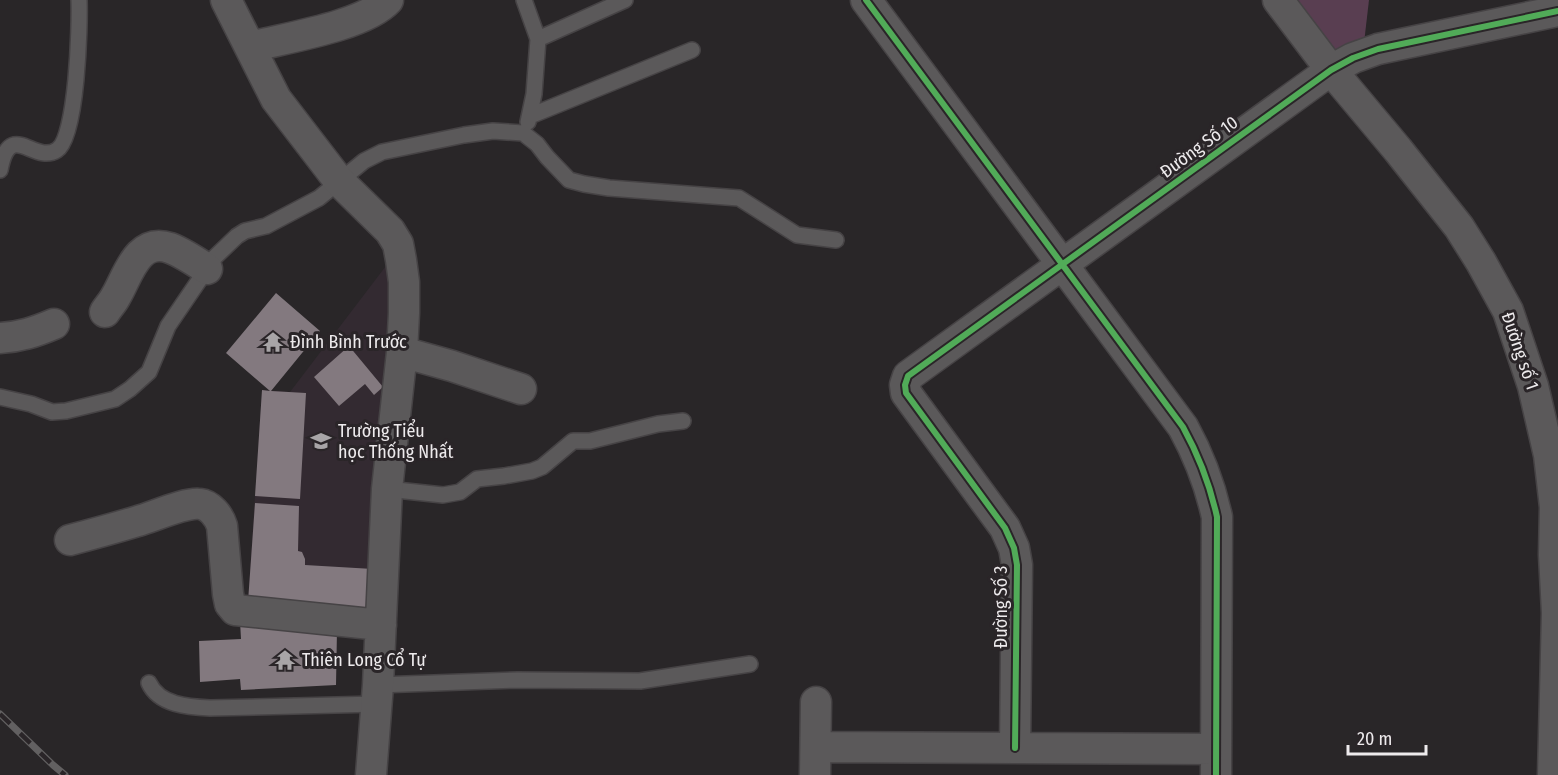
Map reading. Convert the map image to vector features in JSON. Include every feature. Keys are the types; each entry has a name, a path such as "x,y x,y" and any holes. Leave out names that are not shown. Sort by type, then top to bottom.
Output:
{"street":[{"path":"226,0 276,99 339,180 385,225 398,243 404,282 402,352 387,489 371,775"},
{"path":"250,47 343,24 373,11 388,0"},
{"path":"816,702 815,761 1015,748 1216,762 1217,517 1207,477 1196,450 1183,427 866,0"},
{"name":"Đường số 1","path":"1278,0 1331,70 1459,227 1508,311 1533,386 1549,455 1557,507 1554,555 1557,613 1553,775"},
{"name":"Đường Số 10","path":"906,393 905,385 908,376 1331,70 1353,58 1378,49 1558,11"},
{"path":"105,312 132,264 147,249 156,246 168,247 207,269"},
{"path":"0,338 17,337 54,324"},
{"path":"402,352 521,389"},
{"name":"Đường Số 3","path":"906,393 1005,528 1014,548 1017,566 1015,748"},
{"path":"70,540 198,503 207,506 220,520 228,594 230,604 235,610 381,625"}],"lane":[{"path":"0,170 7,148 19,145 50,153 58,150 65,141 78,73 79,0"},
{"path":"523,133 530,116 534,94 538,39 524,0"},
{"path":"538,39 625,0"},
{"path":"530,116 692,50"},
{"path":"0,398 31,404 52,412 66,411 115,399 149,372 168,326 215,257 237,236 245,231 267,226 319,198 364,161 382,152 464,135 493,131 523,133 537,144 547,158 569,180 609,188 740,198 797,235 836,240"},
{"path":"387,489 442,495 460,492 477,479 532,471 542,467 573,441 590,441 658,424 683,421"},
{"path":"149,683 159,696 173,703 210,708 518,680 640,681 750,664"}],"shaded area":[{"path":"1291,0 1369,0 1364,43 1334,57"},
{"name":"Trường Tiểu học Thống Nhất","path":"392,258 394,299 371,614 248,602 262,390 290,392"}],"building":[{"path":"276,293 320,331 271,391 306,393 300,499 255,496 262,390 270,391 226,353"},
{"path":"349,346 383,387 374,395 365,384 339,406 314,377"},
{"path":"255,503 299,506 298,551 302,552 305,565 373,569 371,614 248,602"},
{"name":"Thiên Long Cổ Tự","path":"240,621 337,630 336,685 241,690 240,679 200,682 199,641 241,639"}],"railway":[{"path":"0,714 65,775"}],"cycle path":[{"path":"866,0 1183,427 1194,449 1217,517 1216,775"},
{"path":"1015,748 1017,565 1014,548 1005,528 906,393 905,385 908,376 1331,70 1353,58 1378,49 1558,11"}],"place":[{"name":"Đình Bình Trước","path":"273,342"},
{"name":"Trường Tiểu học Thống Nhất","path":"321,441"},
{"name":"Thiên Long Cổ Tự","path":"285,660"}]}
